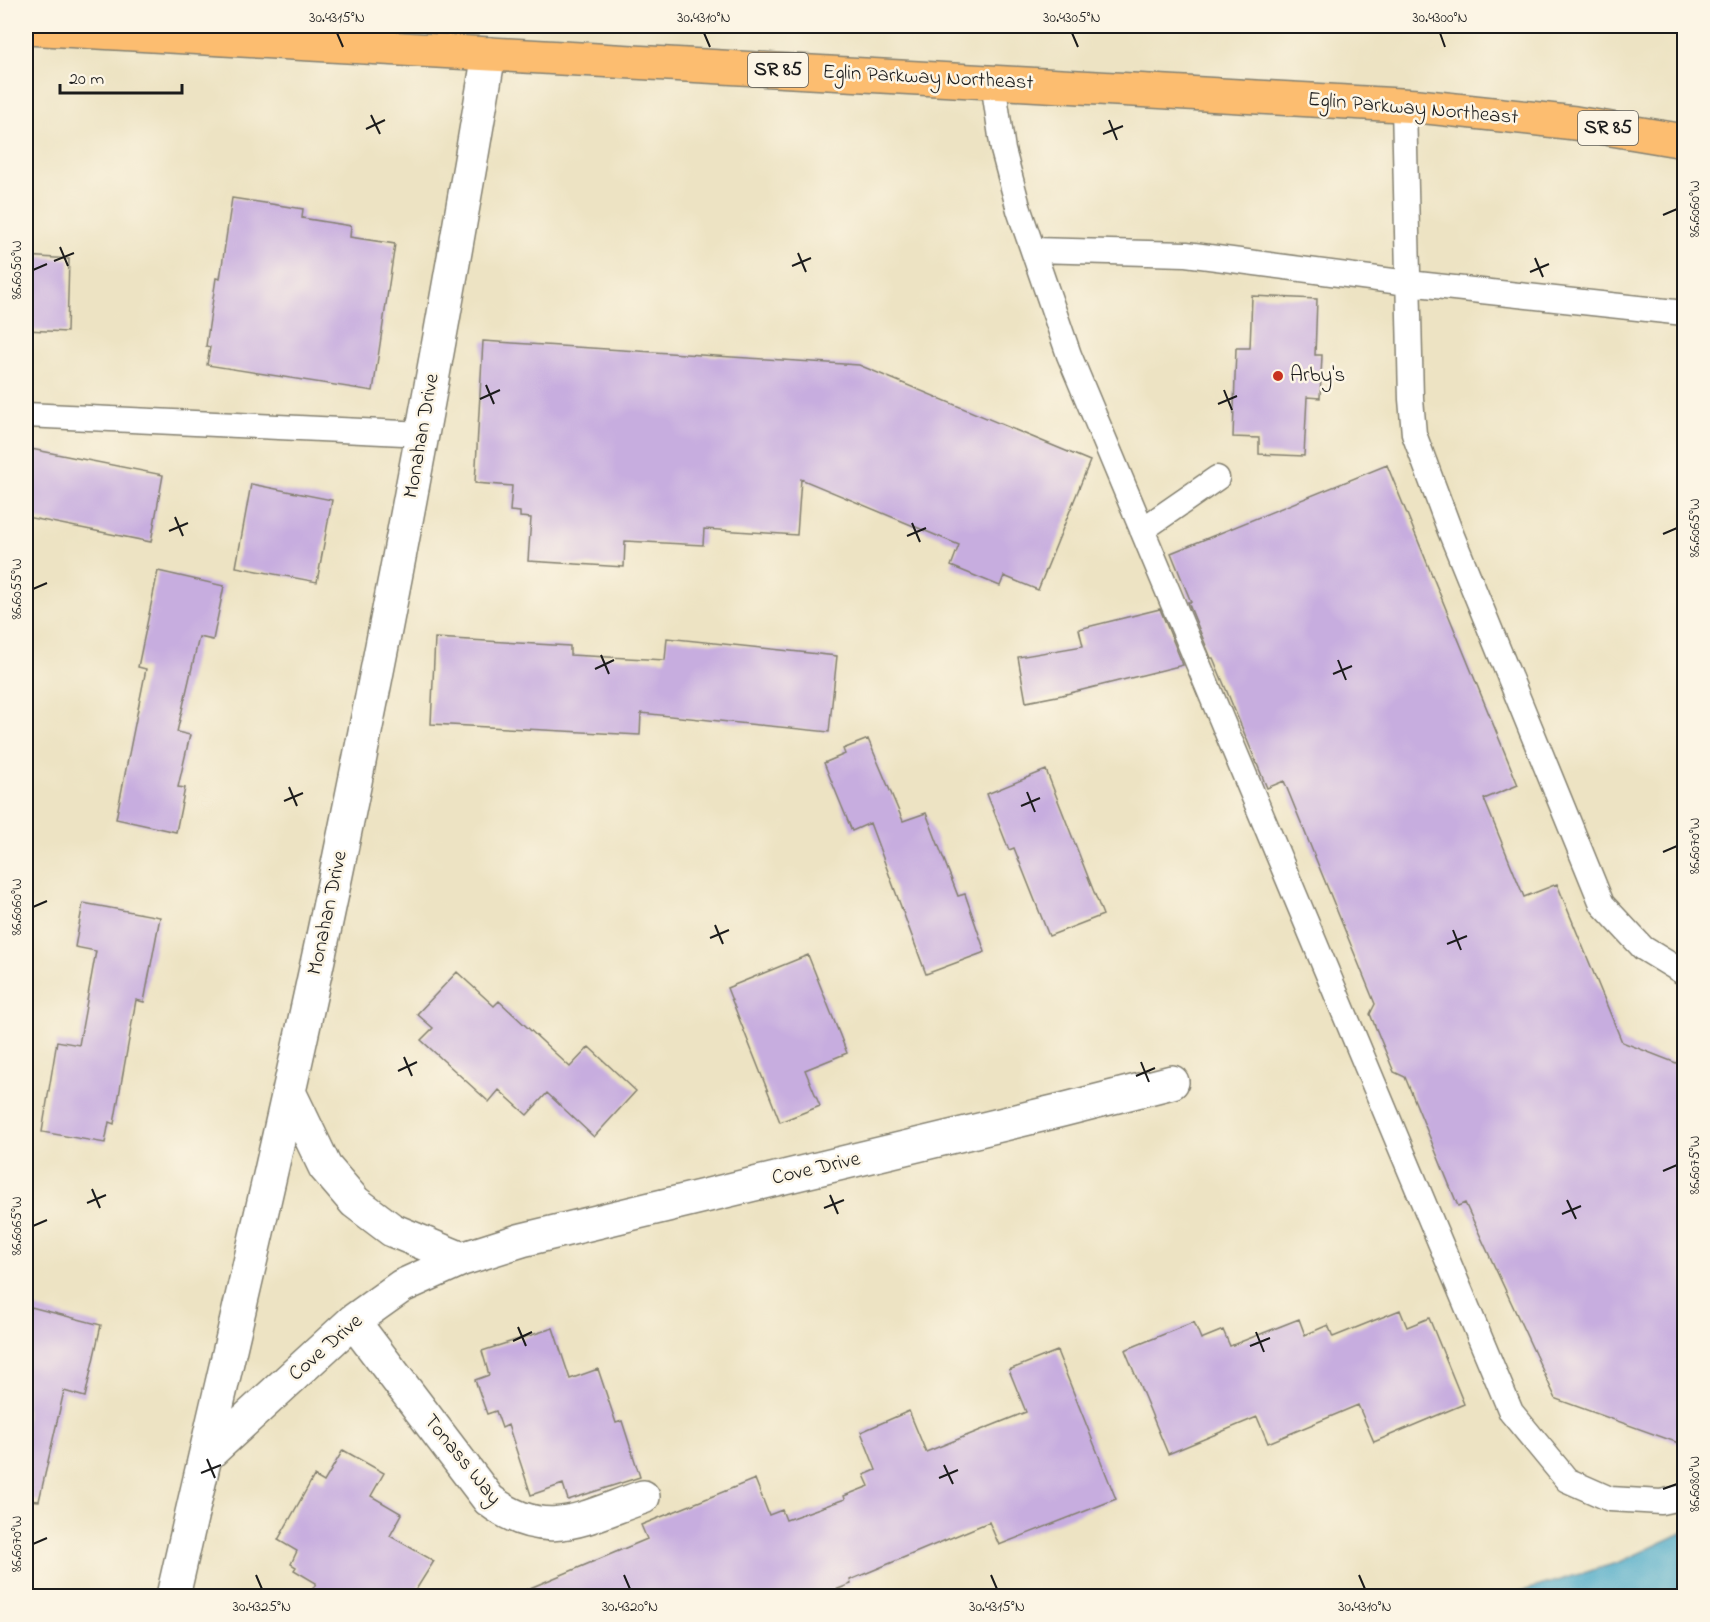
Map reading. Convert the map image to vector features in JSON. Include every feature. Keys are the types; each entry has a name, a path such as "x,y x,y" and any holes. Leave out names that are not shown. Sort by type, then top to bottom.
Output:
{"highway":[{"name":"Eglin Parkway Northeast","path":"26,28 1404,106 1575,123 1684,141"}],"street":[{"name":"Monahan Drive","path":"172,1596 289,1092 340,858 424,434 489,54"},
{"name":"Cove Drive","path":"205,1457 353,1321 402,1286 462,1259 522,1240 1172,1082"},
{"path":"289,1092 325,1167 355,1202 392,1230 462,1259"},
{"name":"Tonass Way","path":"353,1321 489,1500 505,1513 531,1523 560,1525 643,1497"}],"lane":[{"path":"993,82 1003,150 1033,250 1069,355 1511,1412 1567,1480 1610,1498 1662,1502 1684,1497"},
{"path":"1404,106 1414,434 1450,531 1602,904 1642,948 1684,973"},
{"path":"1033,250 1186,254 1408,283 1684,313"},
{"path":"26,415 424,434"},
{"path":"1142,530 1217,478"}],"water":[{"path":"1684,1532 1684,1596 1506,1596 1620,1562"}],"building":[{"path":"232,198 303,209 302,218 351,226 350,237 395,244 373,391 207,365 210,347 206,346 216,278 220,279"},
{"path":"26,256 69,259 67,332 26,330"},
{"name":"Arby's","path":"1252,296 1317,299 1315,355 1322,355 1320,398 1307,397 1304,456 1259,454 1259,438 1233,437 1236,348 1250,348"},
{"path":"483,341 859,365 1090,461 1038,590 1004,576 1000,586 951,566 959,545 801,479 797,535 704,529 703,545 625,541 624,567 528,561 531,518 520,517 520,512 510,511 512,486 475,483"},
{"path":"26,448 163,475 151,542 26,517"},
{"path":"1387,465 1518,785 1484,799 1524,897 1557,884 1622,1042 1684,1066 1684,1445 1556,1399 1465,1203 1458,1206 1405,1077 1394,1072 1370,1014 1375,1004 1284,781 1267,788 1188,602 1191,602 1171,553"},
{"path":"251,484 332,500 317,582 236,567"},
{"path":"158,571 224,586 213,640 199,637 177,732 190,735 178,787 185,788 176,832 116,819 146,669 138,667"},
{"path":"1160,609 1183,665 1026,702 1018,657 1083,646 1079,629"},
{"path":"435,638 570,646 570,655 665,660 667,638 837,656 829,732 641,713 640,735 431,724"},
{"path":"868,739 903,821 926,813 958,896 965,894 985,952 926,974 870,823 852,831 824,763 845,754 843,749"},
{"path":"1046,770 1103,915 1049,936 1014,848 1009,850 987,794"},
{"path":"83,903 160,917 144,1002 136,1000 114,1124 109,1122 105,1143 42,1132 57,1041 79,1045 96,951 75,947"},
{"path":"808,955 847,1053 805,1070 820,1106 780,1122 727,988"},
{"path":"457,972 494,1006 499,1001 570,1067 589,1047 636,1091 594,1137 547,1093 527,1115 499,1090 489,1102 421,1040 433,1028 417,1014"},
{"path":"31,1307 101,1325 85,1397 64,1391 39,1501 26,1500 26,1327"},
{"path":"1400,1310 1407,1327 1429,1318 1464,1404 1374,1442 1358,1405 1268,1443 1257,1417 1168,1454 1125,1350 1194,1322 1201,1339 1223,1330 1230,1346 1299,1319 1305,1335 1328,1325 1333,1337"},
{"path":"553,1328 570,1379 598,1369 616,1423 622,1421 640,1477 568,1500 563,1484 531,1495 508,1425 502,1428 496,1411 487,1414 475,1380 489,1375 482,1351"},
{"path":"1057,1351 1116,1499 999,1545 989,1522 850,1580 851,1584 820,1596 511,1596 647,1539 641,1525 755,1479 769,1515 782,1510 786,1520 845,1499 844,1496 869,1486 864,1475 876,1470 861,1432 909,1411 926,1452 1026,1412 1009,1370"},
{"path":"343,1450 384,1473 371,1496 402,1514 390,1536 434,1561 412,1596 309,1596 316,1583 294,1570 296,1567 291,1564 297,1551 278,1540 314,1476 324,1482"}],"place":[{"name":"Arby's","path":"1278,376"}]}
